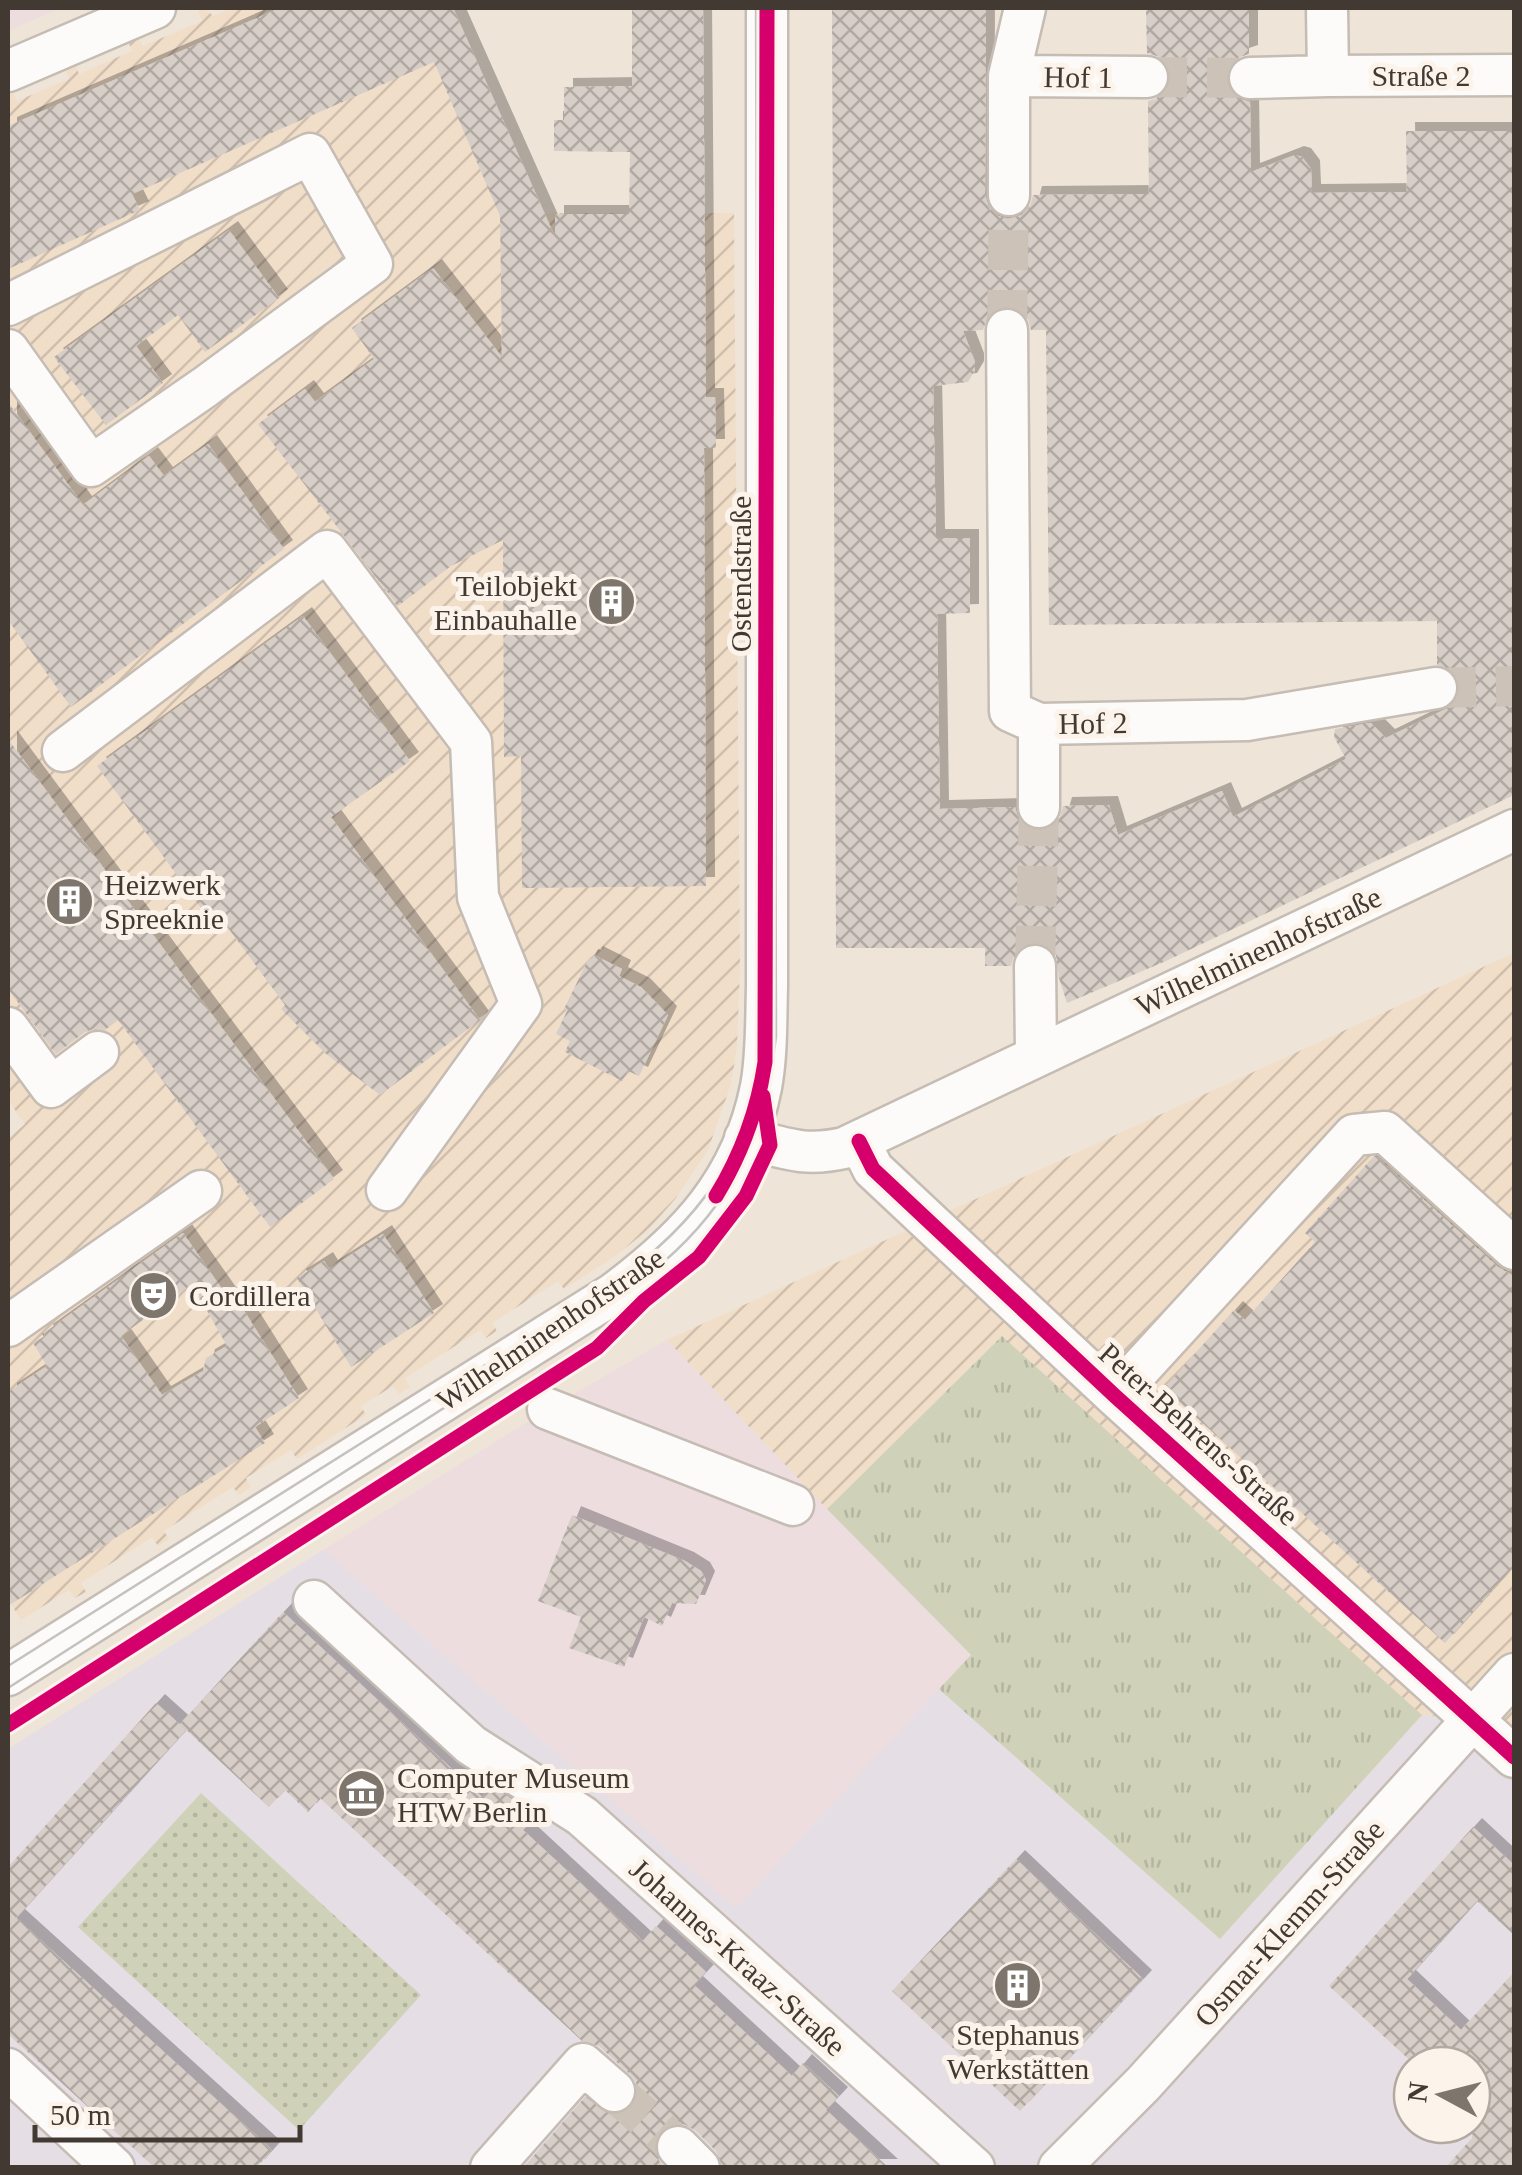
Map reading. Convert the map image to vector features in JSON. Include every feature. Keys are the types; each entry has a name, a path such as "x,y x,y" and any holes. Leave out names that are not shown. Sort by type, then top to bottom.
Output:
{"street":[{"path":"8,70 155,8"},
{"name":"Ostendstraße","path":"745,1138 763,1074 767,988 767,8"},
{"name":"Hof 1","path":"1009,195 1009,76 1026,8"},
{"name":"Straße 2","path":"1328,8 1328,76"},
{"name":"Straße 2","path":"1250,78 1514,75"},
{"name":"Hof 1","path":"1009,76 1147,78"},
{"path":"8,305 310,154 372,264 90,466 8,350"},
{"name":"Hof 2","path":"1007,330 1010,710 1039,724 1247,720 1436,688"},
{"path":"63,751 328,551 471,742 478,898 521,1004 386,1190"},
{"path":"1039,724 1039,807"},
{"name":"Wilhelminenhofstraße","path":"8,1675 613,1294 673,1247 696,1222 728,1178 745,1138 816,1154 860,1141 1514,830"},
{"path":"1034,966 1036,1055"},
{"path":"8,1028 50,1087 98,1052"},
{"path":"1115,1396 1354,1135 1385,1132 1514,1249"},
{"name":"Peter-Behrens-Straße","path":"860,1141 872,1169 1115,1396 1514,1757"},
{"path":"8,1326 201,1191"},
{"path":"548,1409 794,1505"},
{"name":"Johannes-Kraaz-Straße","path":"314,1600 472,1745 582,1816 974,2168"},
{"name":"Osmar-Klemm-Straße","path":"1059,2168 1143,2084 1514,1674"},
{"path":"491,2168 583,2064 614,2092"},
{"path":"8,2069 114,2168"}],"shaded area":[{"path":"8,8 61,8 8,31"},
{"path":"205,8 213,16 232,8 453,8 544,213 734,213 740,968 737,1048 731,1084 708,1150 676,1198 649,1229 614,1257 564,1289 558,1281 492,1323 497,1331 486,1338 480,1330 405,1378 410,1387 399,1394 393,1386 361,1406 366,1415 297,1459 291,1450 246,1478 251,1487 239,1495 233,1487 164,1531 169,1539 158,1546 152,1537 81,1583 86,1592 75,1598 69,1590 21,1620 8,1599 8,1138 25,1124 8,1100 8,93 12,91 17,101 69,79 65,68 75,64 79,74 132,51 128,41 138,37 143,46 202,21 198,11"},
{"path":"1514,953 1514,1756 1474,1719 1422,1715 1002,1336 827,1509 667,1340"},
{"path":"667,1340 971,1656 736,1908 323,1550 548,1409"},
{"path":"323,1550 736,1908 939,1689 1220,1939 1422,1715 1474,1719 1514,1757 1514,2167 8,2168 8,1749"}],"green space":[{"path":"1002,1336 1422,1715 1220,1939 939,1689 971,1655 827,1509"},
{"path":"201,1793 421,1995 299,2130 78,1927"}],"building":[{"path":"280,8 453,8 555,237 555,214 629,214 630,152 554,151 554,120 564,120 564,87 632,86 632,8 703,8 706,397 715,397 716,448 704,448 706,886 522,888 521,756 504,757 503,540 451,566 398,606 258,424 305,389 315,402 374,359 352,328 433,268 502,357 500,216 434,62 132,194 140,210 8,269 8,126"},
{"path":"832,8 986,8 985,195 989,208 1008,219 1022,215 1033,195 1149,194 1148,101 1167,90 1171,76 1160,57 1147,53 1146,8 1249,8 1249,54 1237,58 1226,78 1230,91 1250,102 1251,172 1295,155 1302,157 1311,169 1312,193 1407,192 1406,131 1514,131 1514,795 1166,961 1067,1003 1056,955 1036,942 1022,946 1011,966 985,966 985,948 836,948","holes":["1006,306 1020,310 1031,330 1046,330 1049,625 1437,621 1437,665 1454,672 1459,683 1452,706 1386,738 1371,723 1335,729 1334,737 1346,759 1233,817 1222,791 1118,835 1109,805 1063,806 1059,820 1040,831 1026,827 1015,807 940,809 937,614 970,613 970,538 936,538 933,386 968,382 975,370 963,331 983,330 994,310"]},
{"path":"229,230 279,298 205,352 178,315 136,346 163,383 106,425 54,357"},
{"path":"8,402 83,505 149,456 164,476 208,444 284,549 71,707 8,620"},
{"path":"303,616 410,761 331,817 480,1020 380,1095 325,1053 281,1009 285,1005 228,928 220,934 97,766"},
{"path":"8,739 334,1179 270,1227 118,1020 105,1030 85,1032 56,1054 8,989"},
{"path":"594,955 622,969 619,976 641,987 668,1015 639,1076 628,1071 622,1081 565,1052 570,1041 556,1034 567,1011 564,1009"},
{"path":"1373,1157 1498,1267 1514,1276 1514,1566 1445,1643 1164,1388 1234,1310 1245,1320 1315,1242 1305,1233"},
{"path":"183,1233 236,1309 241,1306 299,1398 255,1427 265,1443 8,1606 8,1392 47,1366 33,1343","holes":["192,1284 227,1346 206,1358 203,1371 162,1395 121,1336"]},
{"path":"383,1234 434,1313 351,1367 297,1278 324,1261 329,1269"},
{"path":"572,1515 685,1561 701,1571 706,1580 696,1604 672,1603 662,1626 644,1617 624,1667 569,1648 581,1617 538,1601"},
{"path":"283,1612 482,1797 492,1786 536,1816 523,1830 643,1941 656,1926 667,1936 706,1972 694,1985 792,2076 803,2063 839,2096 826,2110 889,2168 723,2168 716,2151 695,2130 671,2124 655,2140 655,2154 662,2165 659,2168 523,2168 585,2097 609,2114 621,2114 631,2107 637,2095 636,2082 630,2074 599,2046 582,2041 320,1798 308,1812 285,1790 269,1807 180,1724"},
{"path":"156,1703 186,1730 16,1918 272,2150 256,2168 155,2168 8,2034 8,1867"},
{"path":"1473,1827 1514,1865 1514,1935 1477,1901 1407,1979 1461,2030 1514,1972 1514,2168 1445,2168 1466,2145 1492,2145 1492,2045 1393,2045 1329,1986"},
{"name":"Stephanus Werkstätten","path":"1016,1859 1143,1979 1020,2111 892,1991"}],"tunnel":[{"path":"1147,77 1250,78"},
{"path":"1007,330 1009,195"},
{"path":"1436,688 1514,686"},
{"path":"1035,966 1039,807"},
{"path":"614,2091 678,2147"}],"tram line":[{"path":"742,1131 757,1063 760,1028 756,8"},
{"path":"8,1688 629,1289 689,1238 713,1210 748,1148 761,1114 776,1036 773,8"},
{"path":"615,1281 676,1230 725,1167"},
{"path":"8,1666 485,1365"}],"cycle path":[{"path":"716,1196 747,1131 765,1062 767,8"},
{"path":"8,1725 597,1348 644,1301 699,1257 746,1196 770,1145 763,1096"},
{"path":"859,1141 873,1169 1115,1396 1514,1757"}],"place":[{"name":"Teilobjekt Einbauhalle","path":"612,602"},
{"name":"Heizwerk Spreeknie","path":"69,901"},
{"name":"Cordillera","path":"154,1295"},
{"name":"Computer Museum HTW Berlin","path":"362,1794"},
{"name":"Stephanus Werkstätten","path":"1018,1985"}]}
